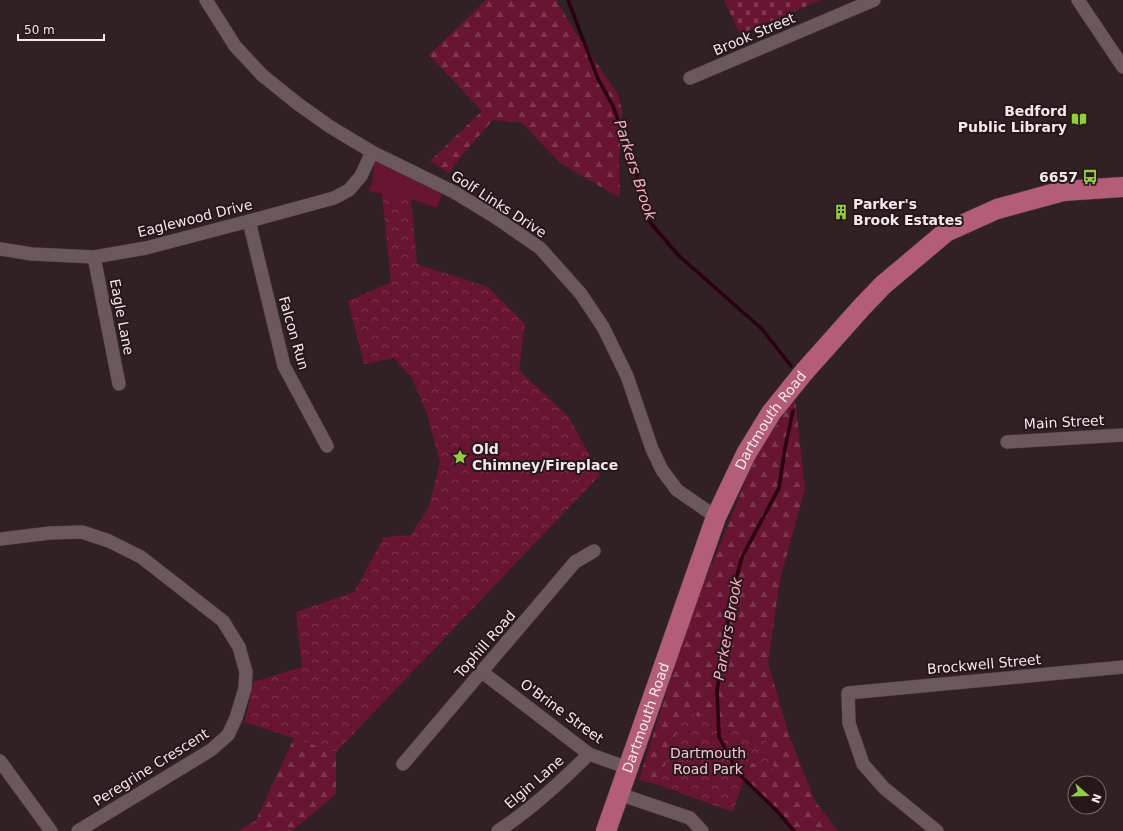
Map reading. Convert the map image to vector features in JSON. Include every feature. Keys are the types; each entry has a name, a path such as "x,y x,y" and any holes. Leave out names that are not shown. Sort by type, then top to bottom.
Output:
{"main road":[{"name":"Dartmouth Road","path":"606,831 716,517 746,454 771,413 804,372 883,285 946,232 997,209 1063,191 1123,187"}],"street":[{"name":"Golf Links Drive","path":"206,0 235,46 262,75 329,126 372,152 454,192 495,217 540,248 581,294 603,327 627,376 652,449 662,470 677,490 716,517"},
{"name":"Brook Street","path":"690,78 874,0"},
{"path":"1078,0 1123,67"},
{"name":"Eaglewood Drive","path":"0,249 32,254 94,257 146,248 334,198 349,190 361,176 372,152"},
{"name":"Falcon Run","path":"249,221 284,366 327,446"},
{"name":"Eagle Lane","path":"94,257 119,384"},
{"name":"Main Street","path":"1007,442 1123,435"},
{"name":"Peregrine Crescent","path":"0,539 50,533 82,532 109,541 141,557 223,621 239,647 246,672 245,688 236,718 228,735 211,750 78,831"},
{"name":"Tophill Road","path":"403,764 575,562 594,551"},
{"name":"Brockwell Street","path":"937,831 884,788 863,764 849,723 848,693 1123,668"},
{"name":"O'Brine Street","path":"482,672 589,754 628,768"},
{"name":"Elgin Lane","path":"498,831 514,821 554,789 589,754"},
{"path":"0,762 51,831"},
{"path":"619,794 690,818 702,831"}],"green space":[{"path":"486,0 556,0 577,35 618,94 622,111 622,139 619,158 620,198 560,163 522,123 493,120 462,155 449,173 430,161 482,111 429,55"},
{"path":"724,0 821,0 740,34"},
{"path":"375,156 444,189 437,208 411,199 368,191 372,183"},
{"path":"382,193 411,199 417,264 488,287 525,324 519,370 569,417 600,475 336,752 244,722 253,682 302,667 296,612 354,592 384,537 411,535 429,507 440,462 427,414 412,378 394,358 364,364 348,301 391,282"},
{"path":"795,398 805,488 780,580 768,663 788,732 815,801 838,831 794,831 778,812 744,779 750,762 774,770 771,752 675,736 658,785 639,780 687,626 757,453"},
{"name":"Dartmouth Road Park","path":"684,711 765,739 771,752 774,771 750,762 733,812 658,785"},
{"path":"294,738 336,752 336,794 292,831 259,831 256,820"},
{"path":"256,820 259,831 238,831"}],"waterway":[{"name":"Parkers Brook","path":"568,0 598,79 613,106 632,157 649,221 678,255 762,329 791,366"},
{"name":"Parkers Brook","path":"793,411 785,448 779,488 742,557 732,594 717,690 719,737 739,774 778,812 794,831"}],"place":[{"name":"Bedford Public Library","path":"1079,119"},
{"name":"6657","path":"1090,177"},
{"name":"Parker's Brook Estates","path":"841,212"},
{"name":"Old Chimney/Fireplace","path":"460,457"}]}
